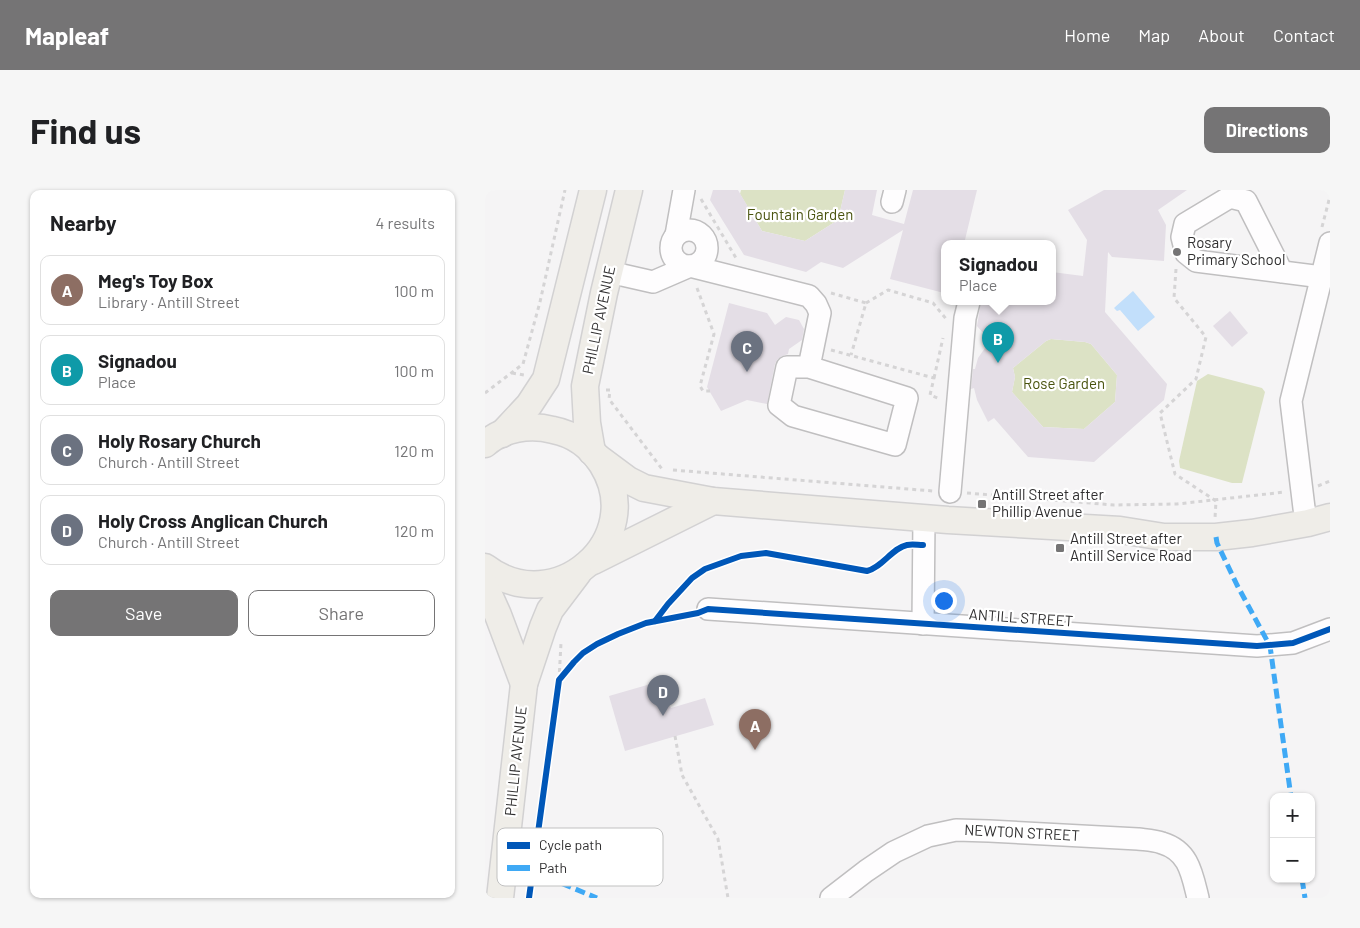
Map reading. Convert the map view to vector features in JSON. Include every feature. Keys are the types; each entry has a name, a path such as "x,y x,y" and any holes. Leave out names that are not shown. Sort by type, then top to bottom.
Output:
{"main road":[{"path":"491,440 529,405 546,379 593,190"},
{"name":"PHILLIP AVENUE","path":"595,455 587,423 585,386 609,272 629,190"},
{"path":"491,440 516,429 531,427 560,431 574,437 628,480 644,488 713,501 924,518 1120,530 1164,538 1216,537 1252,533 1330,501"},
{"path":"586,565 601,549 609,534 613,519 614,503 611,486 606,471 595,455"},
{"path":"485,567 500,577 532,585 564,580 586,565 713,501"},
{"path":"1120,530 1162,525 1215,511 1311,509"},
{"name":"PHILLIP AVENUE","path":"508,828 524,684 550,610 564,589 586,565"},
{"name":"PHILLIP AVENUE","path":"485,586 524,684"}],"street":[{"path":"609,272 653,282 698,263 703,259 705,254 703,237 693,230 676,235 684,190"},
{"path":"1283,272 1246,201 1230,197 1185,224 1182,237 1186,253 1196,261 1321,277"},
{"path":"1311,509 1291,401 1330,243"},
{"path":"690,266 809,296 820,313 809,367"},
{"path":"950,492 965,318 968,305"},
{"path":"809,367 907,398 895,445 793,416 779,405 787,368 809,367"},
{"path":"923,624 924,518"},
{"name":"ANTILL STREET","path":"708,609 1257,646 1293,643 1330,629"},
{"name":"NEWTON STREET","path":"831,898 894,852 928,836 956,830 1138,839 1162,843 1181,852 1191,871 1198,898"}],"path":[{"path":"485,393 523,364 540,302 565,190"},
{"path":"1176,269 1174,298 1206,337 1196,380 1160,413 1175,474 1215,511"},
{"path":"697,288 715,334 700,386 703,391 710,391"},
{"path":"851,355 866,303 888,290 933,303 947,320"},
{"path":"830,293 866,303"},
{"path":"933,378 945,330"},
{"path":"610,390 609,399 661,469 1114,505 1177,504 1215,511 1311,509 1318,486 1330,481"},
{"path":"557,689 559,680 569,668"},
{"path":"675,736 682,775 719,839 728,898"}],"green space":[{"name":"Fountain Garden","path":"741,190 845,190 838,220 805,241 762,231 740,194"},
{"name":"Rose Garden","path":"1051,339 1091,344 1117,375 1115,402 1084,429 1043,427 1012,392 1015,377 1013,368"},
{"path":"1208,374 1262,388 1265,392 1242,483 1232,483 1180,468 1179,461 1197,381"}],"water":[{"path":"1133,291 1155,317 1138,331 1120,310 1117,311 1114,308"}],"building":[{"path":"713,190 738,190 762,231 805,241 838,220 845,190 877,190 872,215 904,224 913,190 977,190 965,240 941,240 941,292 890,279 903,230 843,268 821,262 806,272 744,255 710,200"},
{"path":"1104,190 1187,190 1158,210 1166,225 1164,261 1112,257 1108,252 1105,312 1167,384 1164,400 1094,462 1028,457 994,418 988,422 977,400 974,388 971,389 973,369 975,369 978,358 990,341 977,326 980,305 1056,305 1056,273 1083,276 1087,240 1068,210","holes":["1051,339 1091,344 1117,375 1115,402 1084,429 1043,427 1012,392 1015,377 1013,368"]},
{"path":"729,303 767,313 775,325 786,317 799,320 804,329 802,340 789,349 788,354 782,356 775,364 767,404 747,400 721,411 707,387"},
{"path":"1230,311 1248,333 1232,347 1213,326"},
{"path":"654,683 671,708 705,698 714,725 625,751 609,696"}],"marked path":[{"path":"1216,537 1237,585 1270,646 1290,793"},
{"path":"1303,883 1305,898"},
{"path":"568,886 597,898"}],"cycle path":[{"path":"655,621 692,578 705,569 741,556 766,553 867,571 878,566 892,553 902,547 923,545"},
{"path":"539,828 559,680 583,653 597,644 646,623 698,613 708,609 1257,646 1293,643 1330,629"},
{"path":"529,898 531,886"}],"place":[{"name":"Rosary Primary School","path":"1177,252"},
{"name":"Signadou","path":"998,363"},
{"name":"Holy Rosary Church","path":"747,372"},
{"name":"Antill Street after Phillip Avenue","path":"982,504"},
{"name":"Antill Street after Antill Service Road","path":"1060,548"},
{"name":"Holy Cross Anglican Church","path":"663,716"},
{"name":"Meg's Toy Box","path":"755,750"}]}
